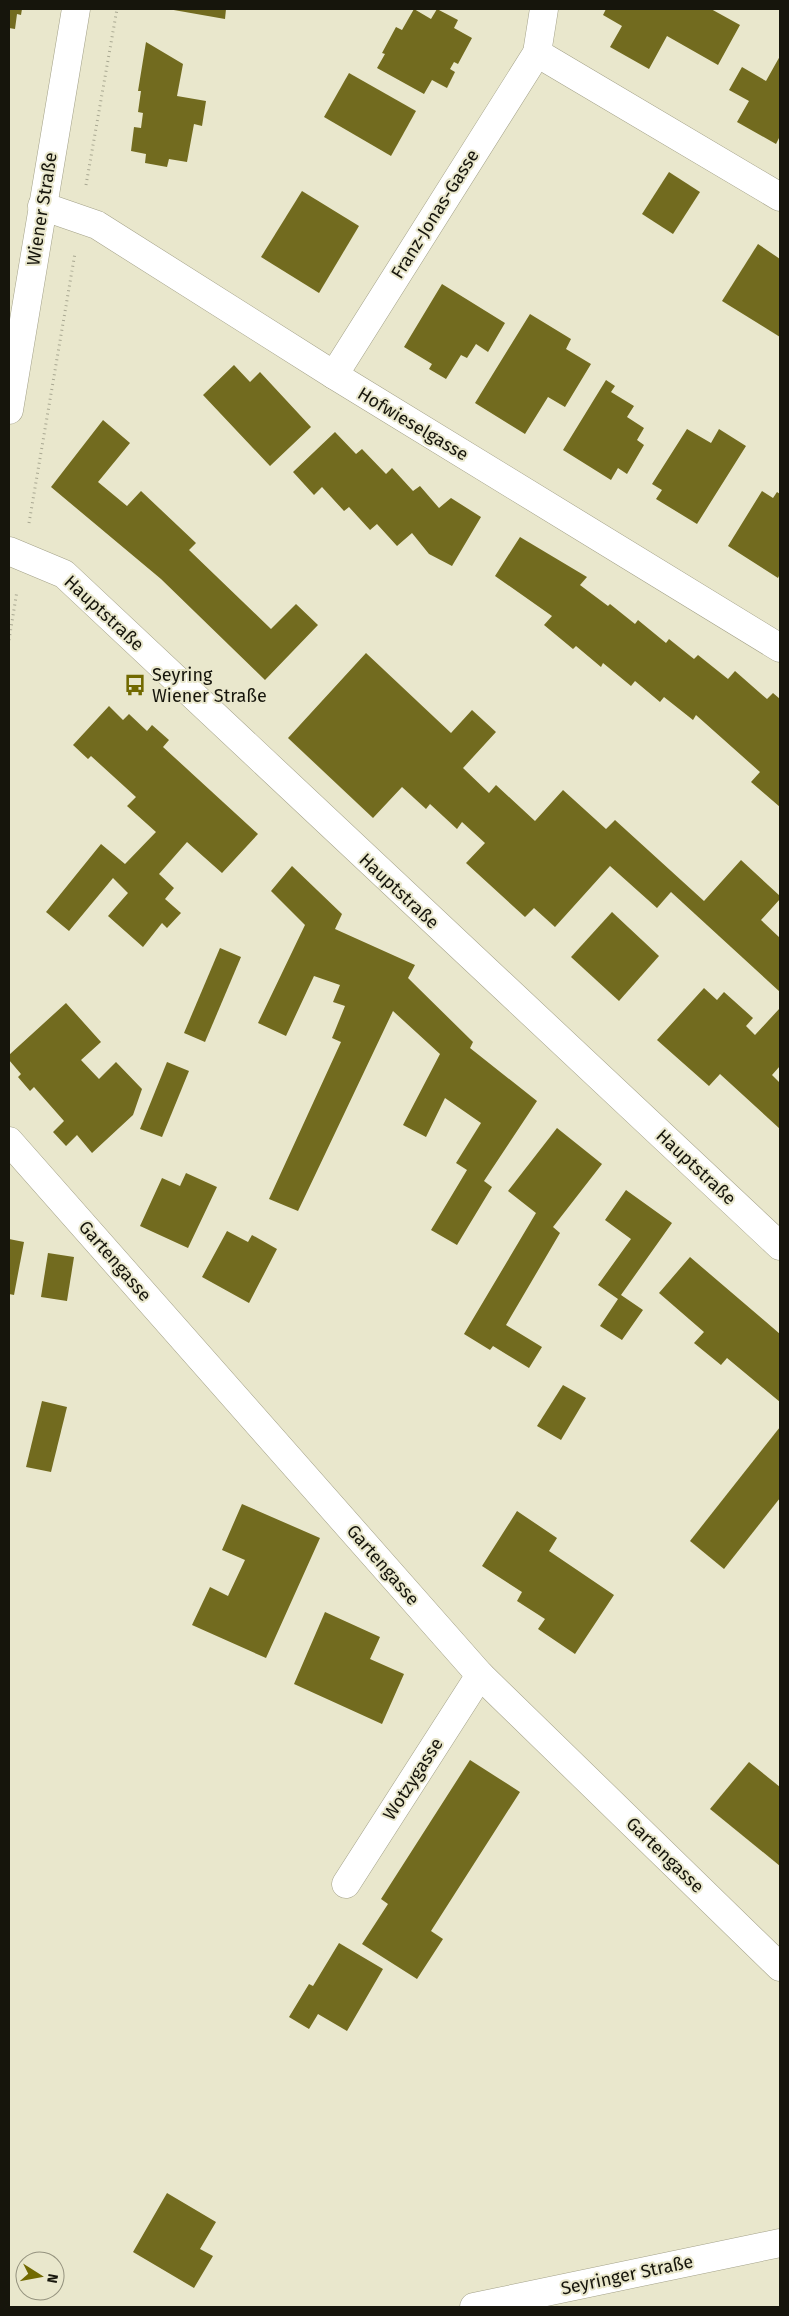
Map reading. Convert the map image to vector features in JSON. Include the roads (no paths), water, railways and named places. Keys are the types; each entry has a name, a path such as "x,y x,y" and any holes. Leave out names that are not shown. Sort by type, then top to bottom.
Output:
{"street":[{"name":"Wiener Straße","path":"9,410 76,9"},
{"name":"Franz-Jonas-Gasse","path":"334,375 537,53 544,9"},
{"path":"537,53 780,198"},
{"name":"Hofwieselgasse","path":"42,206 97,226 334,375 780,648"},
{"name":"Hauptstraße","path":"16,554 64,574 780,1246"},
{"name":"Gartengasse","path":"9,1141 480,1675 780,1967"},
{"name":"Wotzygasse","path":"346,1884 480,1675"},
{"name":"Seyringer Straße","path":"474,2307 780,2243"}],"place":[{"name":"Seyring Wiener Straße","path":"135,685"}]}
